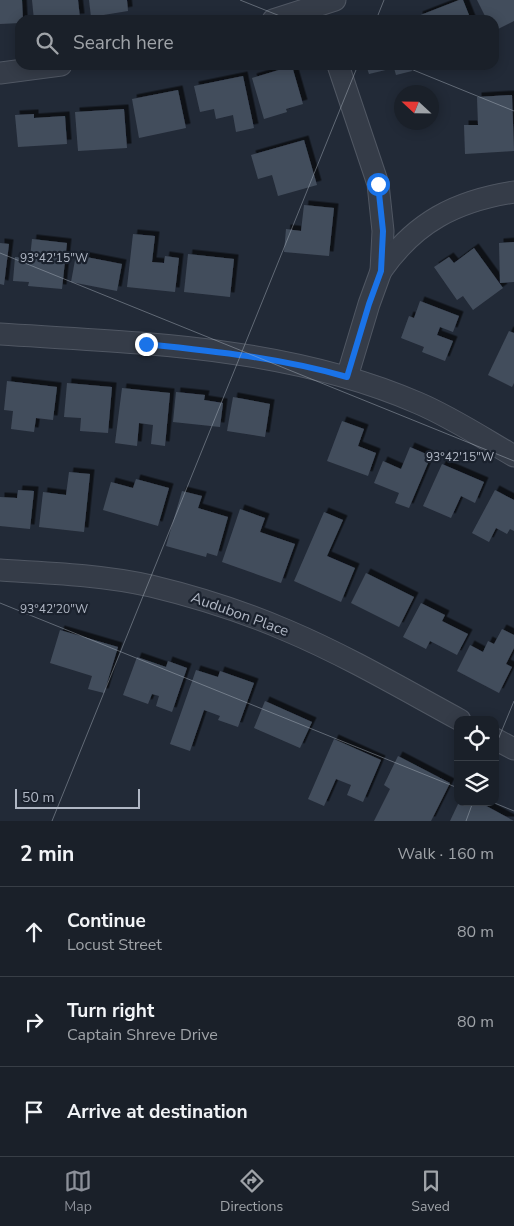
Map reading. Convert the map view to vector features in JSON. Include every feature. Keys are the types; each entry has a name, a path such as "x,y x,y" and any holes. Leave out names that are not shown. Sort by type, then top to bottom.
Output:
{"street":[{"path":"297,15 325,9"},
{"path":"0,73 23,70"},
{"path":"340,70 378,184 383,231 381,271"},
{"path":"347,377 381,271 392,255 414,232 444,213 476,200 514,192"},
{"path":"0,334 146,344 227,352 284,362 347,377 418,403 452,420 514,456"},
{"name":"Audubon Place","path":"0,570 59,573 120,580 186,595 254,617 288,631 343,657 454,717"},
{"path":"499,741 514,749"}],"building":[{"path":"0,0 22,0 23,15 15,15 15,23 0,24"},
{"path":"32,0 78,0 80,15 34,15"},
{"path":"89,0 127,0 128,11 91,15"},
{"path":"463,0 469,15 421,15"},
{"path":"477,0 514,0 514,21 499,28 499,15 484,15"},
{"path":"279,70 293,70 303,104 286,109 287,112 264,119 252,78"},
{"path":"368,70 386,70 369,74"},
{"path":"395,70 412,71 396,75"},
{"path":"243,76 254,128 236,132 233,115 216,119 214,109 200,112 194,86"},
{"path":"178,90 186,128 139,138 132,99"},
{"path":"512,95 514,151 465,154 464,125 478,125 477,97"},
{"path":"124,109 127,148 78,151 75,112"},
{"path":"34,114 34,118 65,116 67,144 18,147 15,115"},
{"path":"304,140 317,185 278,196 272,175 258,179 251,155"},
{"path":"304,205 334,208 329,256 284,252 286,229 301,231"},
{"path":"133,234 155,236 152,262 164,263 165,256 179,258 175,292 127,287"},
{"path":"32,239 67,243 62,289 28,286 29,282 13,281 15,257 30,258"},
{"path":"514,242 514,282 500,283 499,243"},
{"path":"0,243 9,244 4,285 0,284"},
{"path":"474,248 503,288 473,310 463,296 457,300 434,267 449,257 454,263"},
{"path":"188,254 234,259 230,297 184,292"},
{"path":"76,255 122,264 117,291 71,282"},
{"path":"420,301 459,316 453,332 440,327 437,335 453,341 445,361 422,352 424,347 401,338 409,316 414,318"},
{"path":"509,331 514,333 514,383 512,387 488,375"},
{"path":"7,381 57,387 53,420 36,418 34,432 11,429 13,411 4,410"},
{"path":"67,383 112,387 108,433 80,431 81,418 64,417"},
{"path":"122,388 170,393 165,446 151,444 153,425 139,423 137,446 115,443"},
{"path":"176,392 205,395 204,400 223,403 220,427 173,422"},
{"path":"233,397 270,404 265,437 227,431"},
{"path":"342,421 364,429 358,446 376,453 368,476 327,461"},
{"path":"410,447 431,456 409,508 395,503 399,493 374,483 383,461 401,469"},
{"path":"442,464 484,482 475,503 461,496 451,518 423,506"},
{"path":"69,472 90,474 84,532 39,527 43,492 66,495"},
{"path":"136,479 169,488 158,526 103,510 111,482 133,488"},
{"path":"18,490 34,491 30,529 0,526 0,497 17,498"},
{"path":"495,490 514,500 514,531 510,529 507,534 496,528 489,542 472,533"},
{"path":"182,491 202,496 198,508 228,517 217,556 207,553 206,557 166,546"},
{"path":"240,509 265,518 260,532 295,544 281,583 222,562"},
{"path":"324,512 343,520 327,556 355,568 341,602 294,581"},
{"path":"366,573 414,597 399,627 351,603"},
{"path":"421,603 445,615 442,621 468,634 457,655 430,641 426,649 403,637"},
{"path":"502,629 514,635 514,648 506,664 512,667 499,693 457,671 470,645 483,652 488,641 494,644"},
{"path":"60,630 118,647 104,693 88,689 92,676 50,663"},
{"path":"137,657 166,667 168,661 187,668 172,712 156,706 159,696 152,694 148,704 123,695"},
{"path":"196,670 218,677 220,671 254,683 238,727 218,720 220,716 204,710 190,751 170,744"},
{"path":"265,701 312,722 300,748 254,728"},
{"path":"334,739 381,760 363,802 347,795 351,785 336,779 324,806 308,799"},
{"path":"398,756 450,783 431,821 374,821 390,789 384,785"},
{"path":"457,806 486,806 514,821 450,821"}],"route":[{"path":"146,344 227,352 326,371 347,377 381,271 383,231 378,184"}]}
